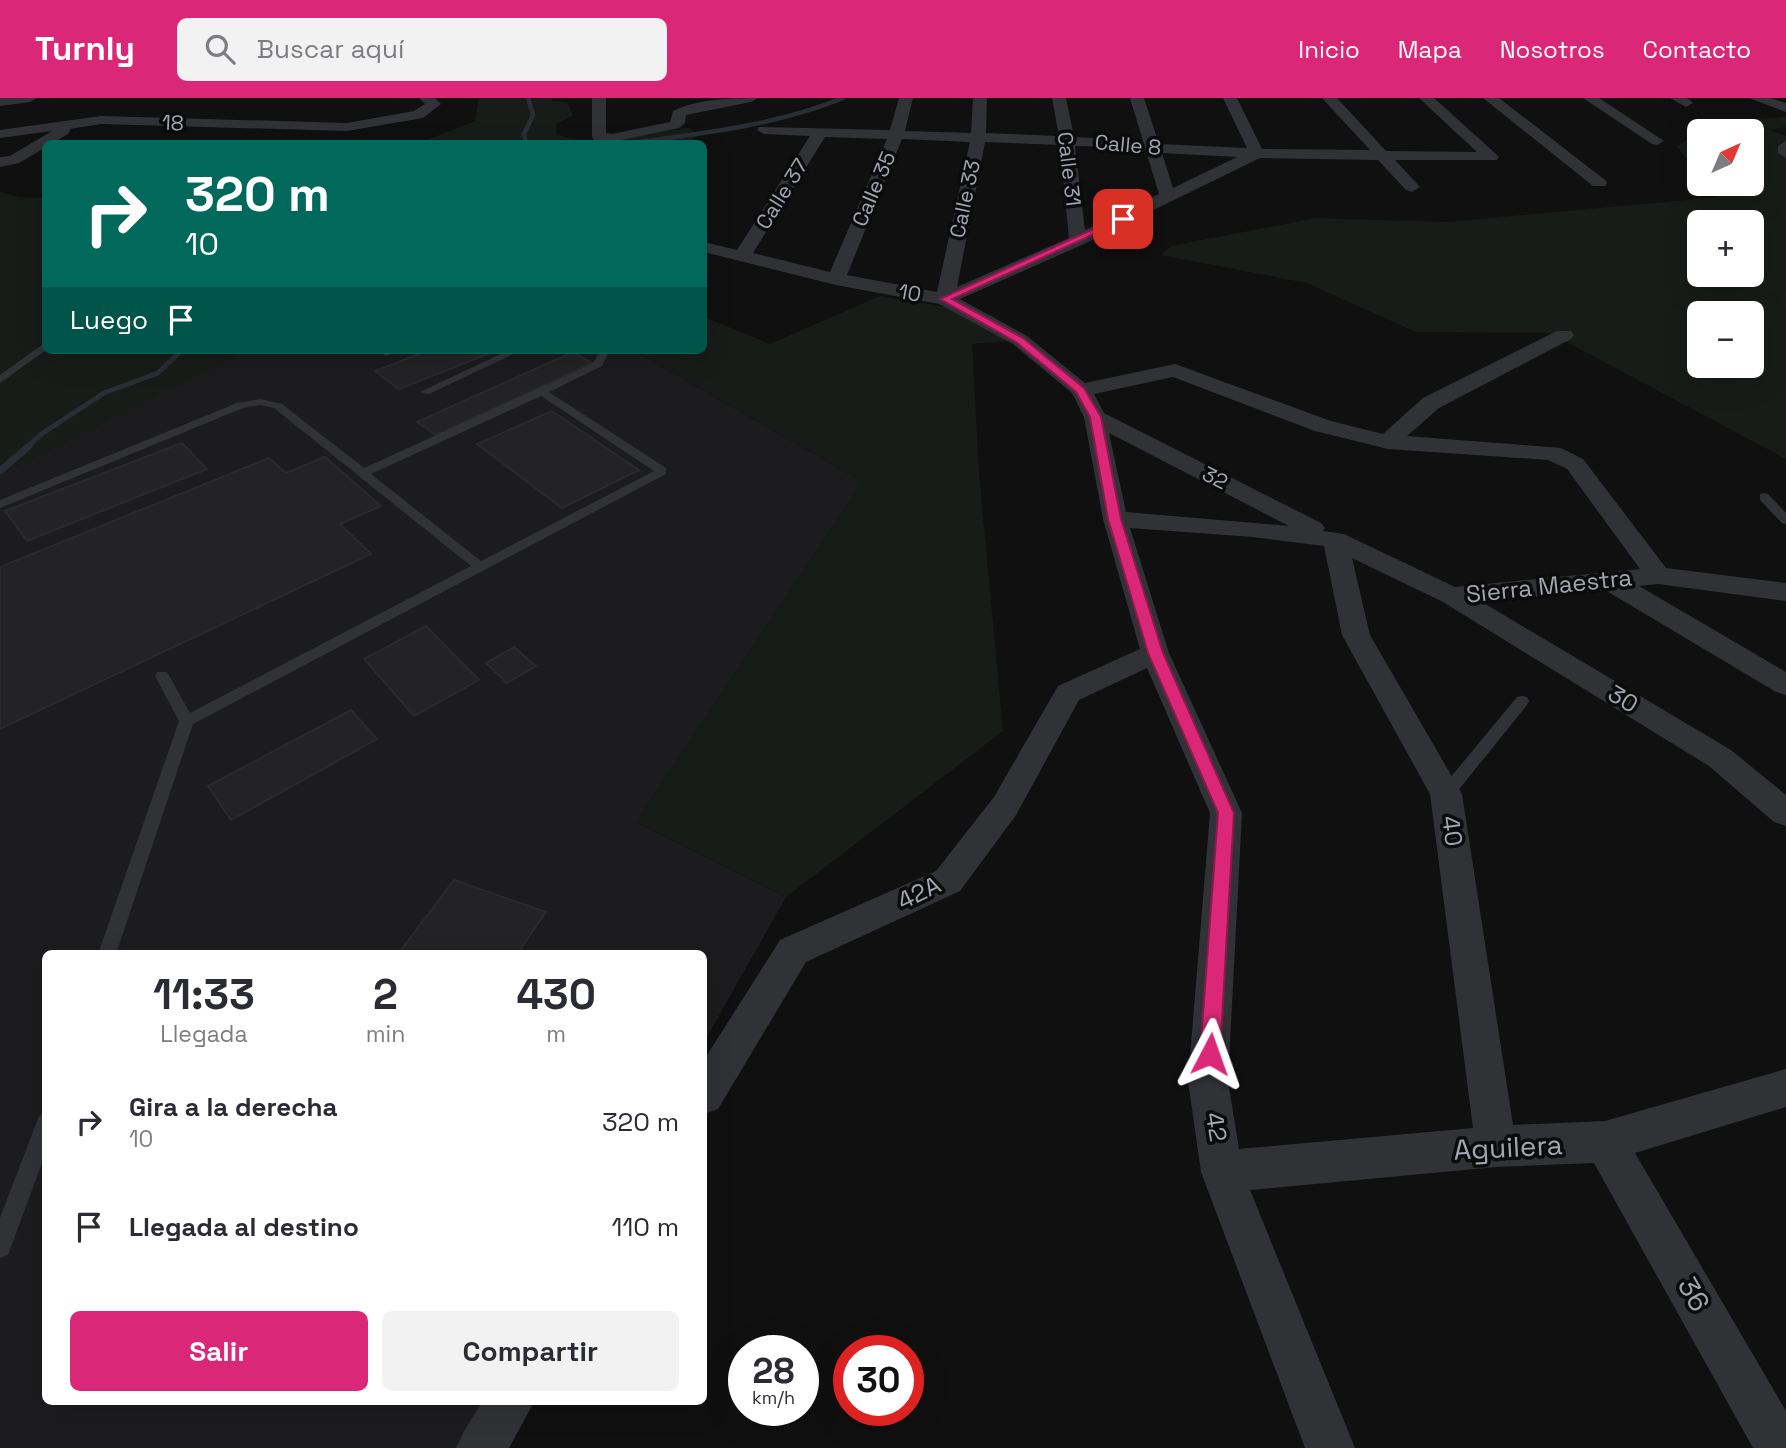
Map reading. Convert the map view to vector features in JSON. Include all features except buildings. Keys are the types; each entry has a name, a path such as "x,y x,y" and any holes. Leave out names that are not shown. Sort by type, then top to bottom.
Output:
{"street":[{"path":"0,102 30,98"},
{"name":"18","path":"0,134 101,121 347,127 418,115 434,104 426,98"},
{"path":"599,98 599,137 604,138 674,125 678,123 678,114 681,112 751,98"},
{"name":"Calle 35","path":"836,279 896,136 906,98"},
{"name":"Calle 33","path":"945,299 978,138 980,98"},
{"name":"Calle 31","path":"1059,98 1067,141 1078,240"},
{"path":"1137,98 1168,197"},
{"path":"1230,98 1257,153"},
{"path":"1329,98 1412,187"},
{"name":"Calle 8","path":"764,131 1130,143 1153,148 1257,153 1492,157 1426,98"},
{"path":"1490,98 1599,183"},
{"path":"1590,98 1657,141"},
{"path":"1760,100 1786,108"},
{"path":"45,140 76,123"},
{"path":"347,127 351,140"},
{"name":"Calle 37","path":"743,255 820,132"},
{"path":"7,161 42,142"},
{"path":"1786,146 1786,153"},
{"name":"10","path":"707,248 836,279 945,299 1078,240 1257,153"},
{"path":"7,161 35,167"},
{"name":"42","path":"945,299 1020,340 1081,390 1095,417 1115,519 1156,653 1226,813 1208,1081 1222,1172 1330,1448"},
{"path":"1388,442 1431,403 1564,335"},
{"path":"1081,390 1175,370 1323,426 1388,442 1501,452 1553,453 1575,464 1658,576"},
{"name":"32","path":"1095,417 1335,540"},
{"name":"Sierra Maestra","path":"1115,519 1253,529 1335,540 1452,596 1658,576 1786,592"},
{"name":"40","path":"1335,540 1356,635 1446,794 1496,1146"},
{"path":"1608,580 1786,685"},
{"name":"30","path":"1452,596 1720,758 1786,813"},
{"name":"42A","path":"707,1090 793,951 948,881 1005,806 1068,693 1156,653"},
{"name":"Aguilera","path":"1222,1172 1496,1146 1605,1142 1786,1088"},
{"name":"36","path":"1605,1142 1752,1395 1779,1448"},
{"path":"481,1448 508,1405"}],"lane":[{"path":"0,380 42,348"},
{"path":"425,392 508,354"},
{"path":"364,473 598,364 603,354"},
{"path":"108,950 187,721 662,471 541,391"},
{"path":"0,504 241,405 260,402 278,406 481,567"},
{"path":"1763,497 1786,520"},
{"path":"162,676 187,721"},
{"path":"1446,794 1522,701"},
{"path":"0,1247 42,1134"}],"shaded area":[{"path":"479,98 552,98 552,101 567,102 573,115 556,124 557,135 579,140 427,140 475,121"},
{"path":"1786,117 1786,127 1769,130 1786,136 1786,459 1550,333 1416,332 1307,283 1161,255 1171,246 1316,218 1448,222 1718,197 1764,196 1764,119 1759,119"},
{"path":"690,128 696,134 692,140 603,140"},
{"path":"1687,140 1687,159 1676,146"},
{"path":"0,192 18,197 42,198 42,354 239,354 0,475"},
{"path":"880,296 992,315 1020,340 972,344 979,473 1003,731 786,897 636,822 863,482 640,354 707,354 707,318 770,344"},
{"path":"238,354 640,354 863,482 636,822 786,897 707,1037 707,950 42,950 42,1405 484,1405 458,1448 0,1448 0,472"}],"waterway":[{"path":"525,140 524,134 533,115 528,98"},
{"path":"653,140 763,122 817,108 843,98"},
{"path":"27,447 43,433 104,393 158,373 178,354"},
{"path":"0,471 29,446"}],"route":[{"path":"1123,219 945,299 1020,340 1081,390 1095,417 1115,519 1156,653 1226,813 1210,1054"}]}
